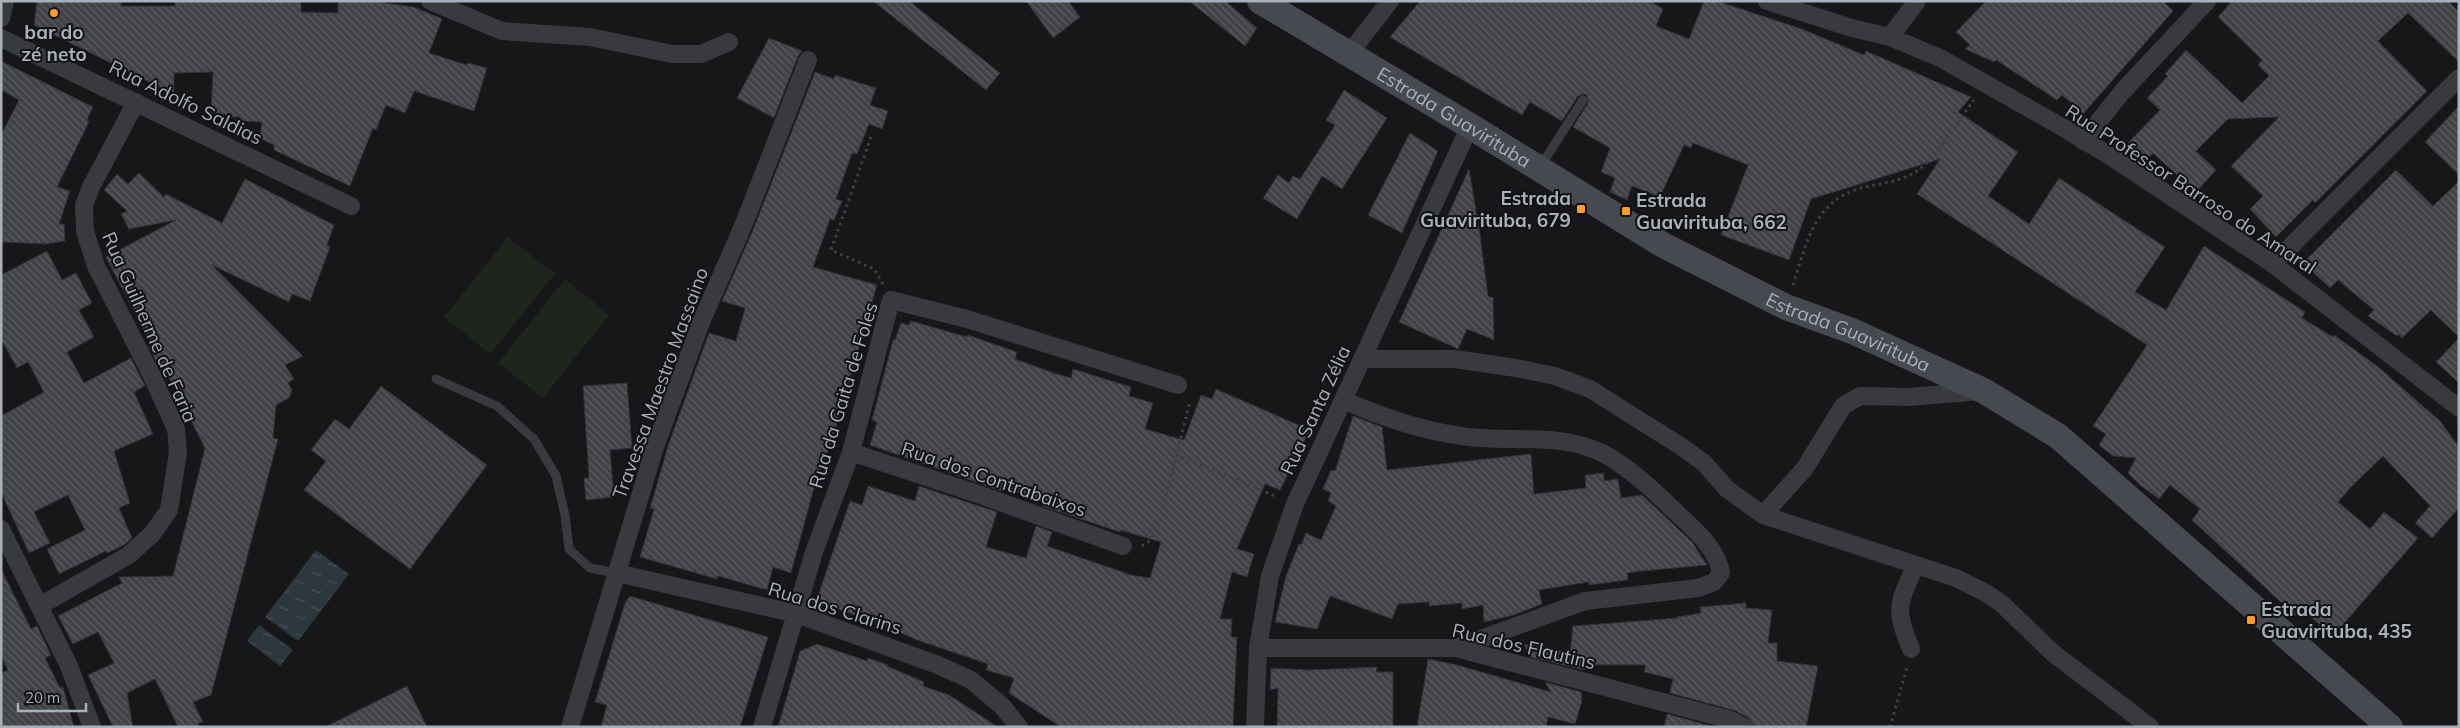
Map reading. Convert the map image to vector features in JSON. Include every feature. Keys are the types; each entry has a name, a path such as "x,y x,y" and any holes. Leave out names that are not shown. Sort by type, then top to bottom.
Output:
{"street":[{"path":"1,18 5,1"},
{"path":"430,1 502,31 590,37 672,54 701,54 729,42"},
{"name":"Estrada Guavirituba","path":"1260,1 1470,126 1538,170 1663,245 1786,307 1852,331 1984,391 2058,436 2390,727"},
{"path":"1348,55 1390,1"},
{"name":"Rua Professor Barroso do Amaral","path":"1767,1 1852,28 1890,37 1940,58 2084,141 2273,264 2459,408"},
{"path":"1890,37 1917,1"},
{"path":"2084,141 2122,92 2207,1"},
{"name":"Rua Adolfo Saldias","path":"1,38 351,206"},
{"name":"Travessa Maestro Massaino","path":"570,727 655,447 702,320 743,226 808,60"},
{"path":"2273,264 2459,78"},
{"name":"Rua Guilherme de Faria","path":"40,605 129,556 152,534 169,510 178,452 176,429 152,376 96,266 85,232 84,205 91,187 136,102"},
{"name":"Rua Santa Zélia","path":"1254,727 1258,648 1270,576 1295,504 1470,126"},
{"name":"Rua da Gaita de Foles","path":"762,727 814,552 850,452 891,300 967,319 1178,385"},
{"path":"1362,359 1454,359 1524,369 1555,376 1590,389 1682,447 1704,463 1727,489 1763,514 1956,578 2001,603 2053,653 2150,727"},
{"path":"1763,514 1805,468 1844,406 1851,400 1860,396 1909,398 1984,391"},
{"path":"1343,400 1396,421 1436,431 1480,438 1533,439 1571,443 1603,454 1631,473 1671,507 1699,534 1715,554 1721,573 1714,582 1698,588 1585,601 1456,648"},
{"name":"Rua dos Contrabaixos","path":"850,452 978,494 1123,546"},
{"path":"1,529 69,666 92,727"},
{"path":"1911,649 1899,614 1902,596 1916,565"},
{"name":"Rua dos Clarins","path":"617,573 797,614 891,647 971,680 1002,706 1019,727"},
{"name":"Rua dos Flautins","path":"1258,648 1456,648 1731,720 1744,727"}],"lane":[{"path":"1538,170 1583,100"},
{"path":"436,378 497,406 534,439 556,476 565,515 569,549 590,568 617,573"}],"path":[{"path":"1786,307 1805,246 1819,215 1838,196 1910,175 1926,164 1985,85"},
{"path":"871,137 831,250 874,269 891,300"},
{"path":"1123,546 1137,549 1148,542 1158,527 1189,406 1186,393 1178,385"},
{"path":"1176,454 1295,504"},
{"path":"1890,727 1911,649"}],"shaded area":[{"path":"508,237 555,274 490,354 444,317"},
{"path":"565,279 609,315 543,398 498,363"}],"water":[{"path":"316,550 349,574 298,641 265,617"},
{"path":"259,625 293,650 280,666 247,641"}],"building":[{"path":"37,1 121,1 121,6 175,6 175,1 301,1 301,12 338,13 338,1 371,1 414,7 442,19 429,53 467,65 468,63 487,68 474,111 414,91 405,113 386,105 376,130 373,128 350,186 274,150 274,145 260,138 262,122 240,121 240,117 211,113 213,72 174,73 174,94 34,25"},
{"path":"873,1 909,1 1000,73 986,90"},
{"path":"1026,1 1068,1 1080,17 1053,38"},
{"path":"1189,1 1225,1 1257,28 1245,46"},
{"path":"1420,1 1650,1 1663,9 1656,26 1689,39 1704,1 1717,1 1802,29 1864,55 1866,51 1971,97 1958,112 2018,152 1988,196 2029,224 2059,178 2165,247 2135,292 2166,310 2204,246 2305,312 2302,318 2333,337 2334,335 2377,366 2440,421 2459,447 2459,508 2432,538 2415,523 2430,506 2383,456 2351,487 2338,502 2370,529 2384,512 2418,538 2333,636 2302,609 2296,616 2192,520 2200,509 2170,485 2159,499 2128,473 2136,458 2113,456 2099,445 2106,434 2093,426 2147,345 1917,194 1940,159 1811,199 1789,260 1721,235 1748,165 1693,143 1691,148 1684,145 1660,197 1632,186 1627,200 1610,192 1615,178 1601,172 1610,148 1573,127 1588,103 1587,95 1578,96 1562,121 1530,102 1522,115 1390,37"},
{"path":"1986,1 2163,1 2173,11 2083,114 2062,95 2057,100 1996,60 1994,62 1965,49 1970,45 1956,32"},
{"path":"2232,1 2448,1 2459,12 2459,62 2408,13 2378,41 2427,91 2315,203 2313,200 2276,237 2250,209 2263,196 2231,166 2279,117 2228,119 2196,151 2216,170 2196,192 2153,153 2148,158 2128,143 2160,110 2147,98 2168,76 2165,74 2186,50 2242,103 2269,76 2258,65 2262,60 2218,17"},
{"path":"769,38 802,51 798,56 774,118 737,98"},
{"path":"1,61 93,107 87,120 89,122 57,187 70,191 59,224 64,224 65,241 46,244 1,242 1,135 19,100 1,90"},
{"path":"815,72 834,79 835,75 876,88 870,105 888,111 882,129 869,124 857,154 852,153 836,199 842,201 834,220 830,219 813,267 877,285 833,437 815,484 791,573 773,567 767,590 718,576 717,579 640,557 654,509 650,508 669,443 709,333 736,341 745,308 722,301 753,230"},
{"path":"1344,90 1387,118 1342,189 1322,176 1297,219 1263,198 1278,175 1289,183 1293,176 1300,179 1335,125 1326,120"},
{"path":"2459,106 2459,175 2425,142"},
{"path":"1410,133 1438,151 1402,233 1368,215"},
{"path":"1469,169 1488,296 1493,298 1494,340 1467,329 1458,349 1399,322"},
{"path":"2396,170 2433,206 2459,181 2459,337 2431,310 2402,338 2398,334 2397,336 2368,316 2374,310 2338,280 2330,288 2303,263"},
{"path":"139,173 164,197 166,194 222,223 245,179 334,225 327,245 330,247 310,301 292,294 289,302 212,265 303,356 285,365 294,379 288,383 292,390 289,398 276,405 273,438 278,439 211,695 193,702 203,722 198,723 199,727 178,727 155,679 127,693 133,727 113,727 88,675 114,663 98,632 73,644 58,616 122,583 119,577 173,576 205,448 167,374 164,376 149,347 152,346 106,257 176,220 129,229 121,214 127,211 104,190 117,174 128,184"},
{"path":"47,251 62,280 76,273 92,303 79,310 94,337 67,352 84,383 131,358 145,386 134,392 153,434 114,451 130,503 119,508 132,538 124,545 107,553 106,551 59,574 47,549 85,530 68,495 34,512 50,543 29,553 1,492 1,416 44,392 28,362 17,368 1,339 1,275"},
{"path":"911,321 967,337 968,335 1017,352 1015,359 1054,373 1071,378 1073,369 1131,387 1129,396 1153,403 1145,429 1184,440 1201,395 1212,399 1216,389 1310,430 1280,490 1265,484 1237,549 1254,554 1247,577 1232,572 1220,619 1232,619 1231,637 1237,637 1233,727 1061,727 1009,693 1014,678 986,670 988,664 917,640 879,623 816,602 850,501 862,505 868,486 915,501 919,486 997,512 986,547 1026,558 1036,526 1052,532 1047,546 1131,575 1150,578 1161,542 1120,530 1120,532 1042,506 1043,502 1006,489 1004,492 870,445 877,422 872,420 893,340 895,340 901,323 909,325"},
{"path":"2459,338 2459,383 2436,362"},
{"path":"627,383 632,448 610,450 614,497 586,500 584,478 589,478 583,386"},
{"path":"381,386 487,465 410,569 304,490 326,461 311,450 335,419 349,429"},
{"path":"1353,416 1382,427 1387,470 1531,454 1534,494 1586,488 1585,475 1604,473 1604,481 1618,479 1621,498 1642,495 1692,542 1707,565 1627,573 1628,580 1589,585 1589,582 1539,590 1542,604 1514,615 1484,622 1483,605 1462,609 1462,603 1429,606 1429,602 1398,604 1392,619 1330,596 1317,629 1275,622 1286,576 1299,544 1301,545 1306,533 1321,540 1336,506 1328,501 1331,493 1323,489 1331,470 1335,471"},
{"path":"1,569 31,629 37,626 51,655 45,658 60,688 63,687 74,727 1,727 1,673 8,670 1,656"},
{"path":"630,596 768,637 740,727 601,727 607,705 595,702 625,603"},
{"path":"1746,603 1746,608 1772,610 1768,643 1777,643 1777,661 1818,666 1806,727 1755,727 1749,718 1736,711 1670,693 1673,679 1644,672 1646,665 1584,665 1584,670 1530,657 1524,644 1570,652 1573,626 1678,618 1701,613 1700,607"},
{"path":"817,644 867,661 868,658 888,665 924,682 923,686 949,695 998,727 778,727 800,651"},
{"path":"1428,659 1457,665 1551,692 1545,682 1581,692 1582,701 1575,724 1548,717 1546,727 1417,727"},
{"path":"1377,667 1376,672 1393,672 1393,727 1277,727 1278,688 1270,690 1271,668 1309,670"},
{"path":"407,686 427,727 325,727"},
{"path":"1667,714 1715,727 1664,727"}],"place":[{"name":"bar do zé neto","path":"54,13"},
{"name":"Estrada Guavirituba, 679","path":"1581,209"},
{"name":"Estrada Guavirituba, 662","path":"1626,211"},
{"name":"Estrada Guavirituba, 435","path":"2251,620"}]}
